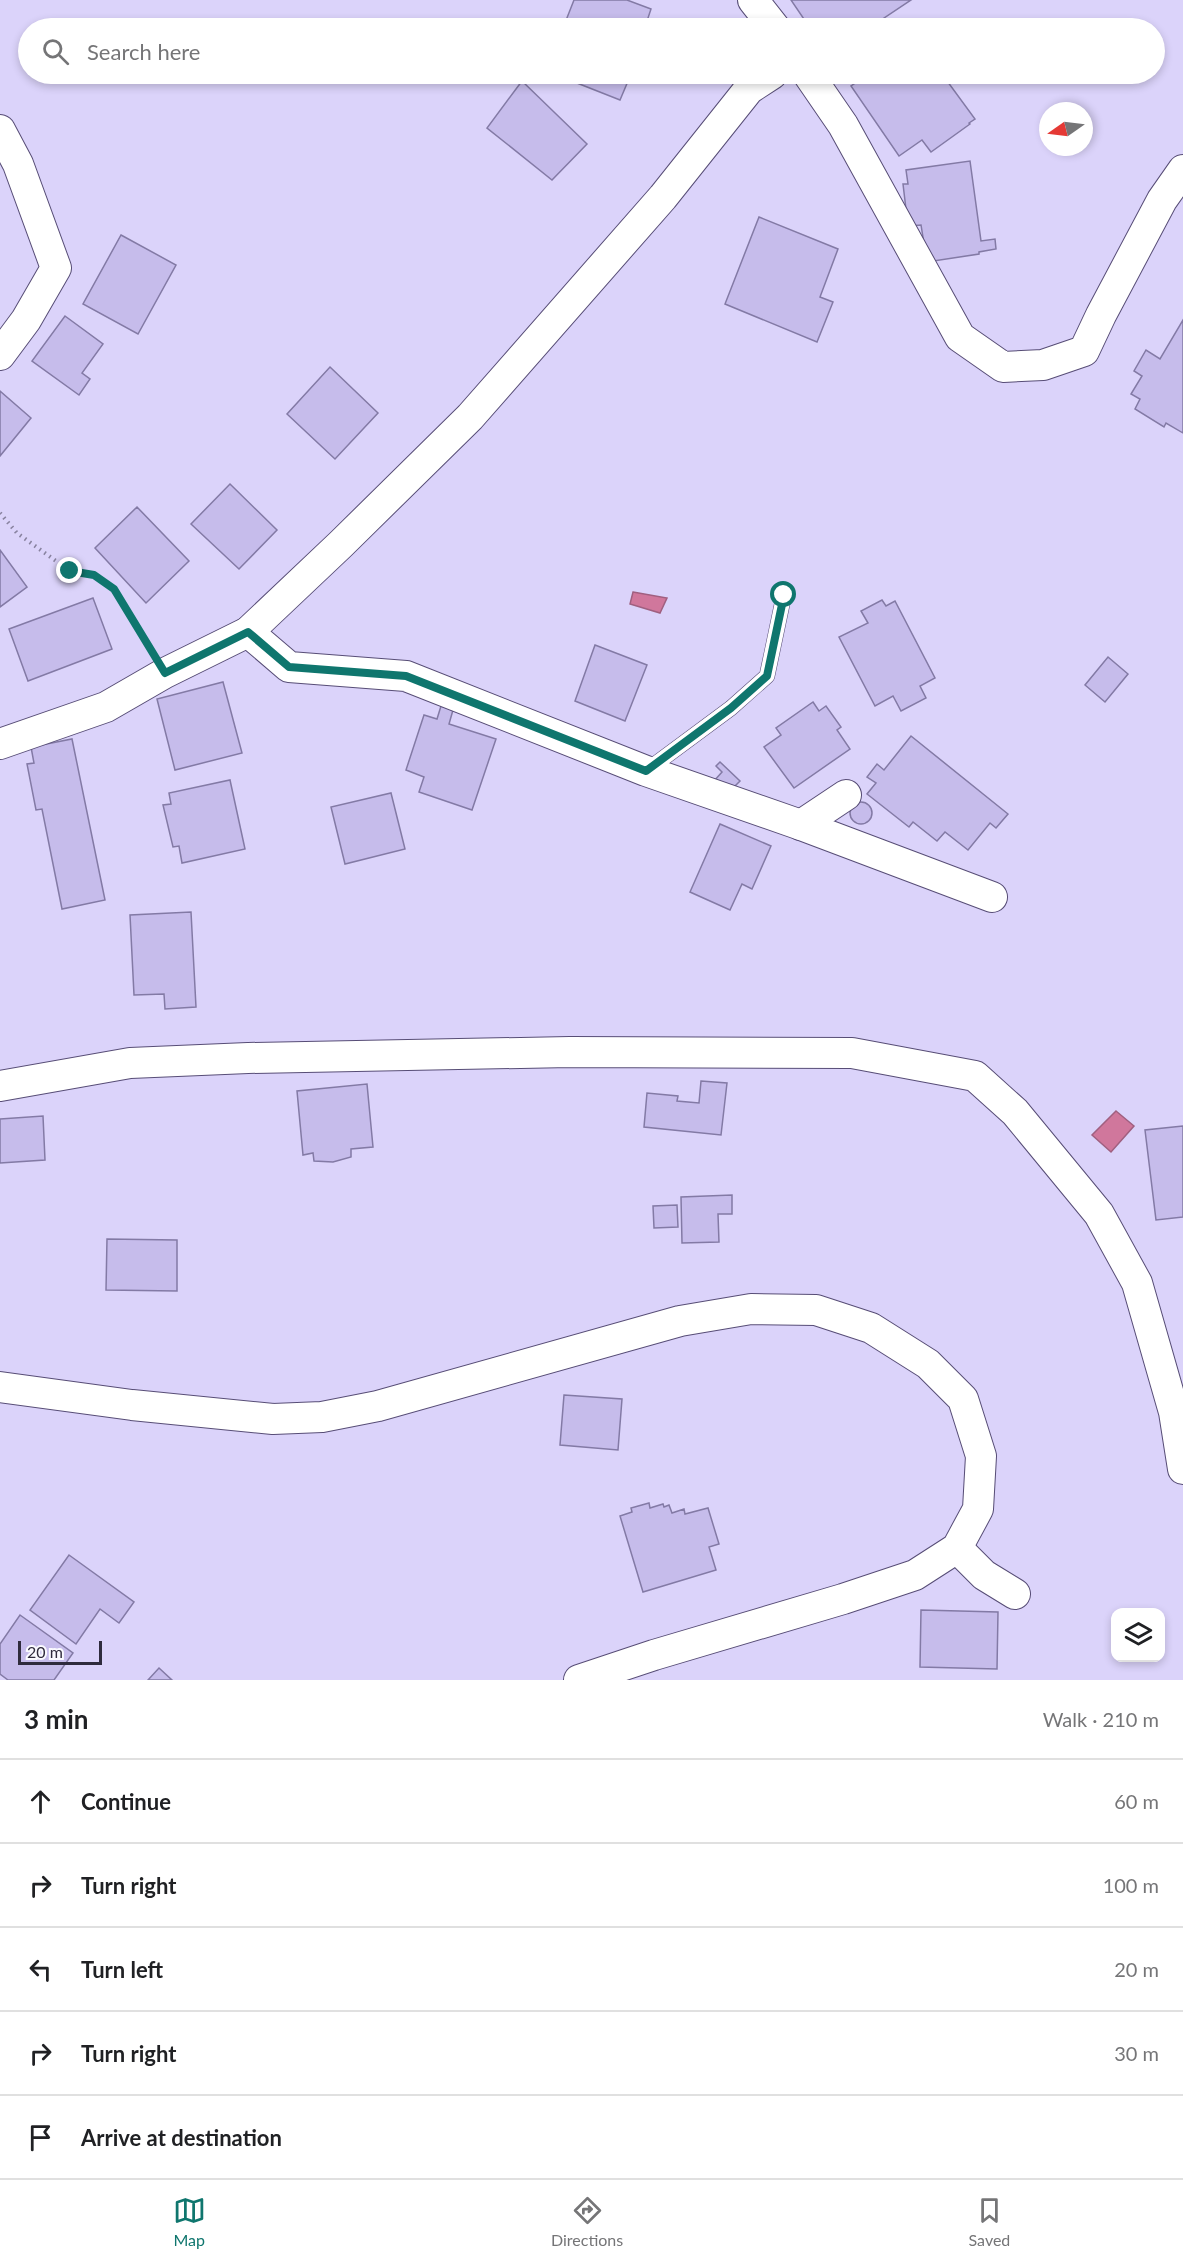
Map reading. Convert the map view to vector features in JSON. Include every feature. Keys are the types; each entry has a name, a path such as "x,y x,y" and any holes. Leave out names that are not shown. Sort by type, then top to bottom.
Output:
{"street":[{"path":"753,0 766,18"},
{"path":"0,744 106,707 165,673 248,632 350,536 470,417 663,197 749,89 757,84"},
{"path":"815,84 843,125 960,337 1003,367 1043,365 1084,351 1162,200 1183,170"},
{"path":"0,130 18,164 56,268 26,320 0,355"},
{"path":"248,632 289,667 406,676 646,771 801,825 992,897"},
{"path":"801,825 846,795"},
{"path":"0,1086 130,1063 248,1058 581,1052 852,1053 975,1076 1015,1112 1099,1214 1137,1283 1174,1412 1183,1469"},
{"path":"0,1387 132,1405 273,1419 322,1417 378,1406 680,1321 751,1310 816,1310 871,1328 928,1364 963,1399 981,1456 978,1509 957,1548 915,1575 579,1680"},
{"path":"957,1548 984,1575 1015,1594"}],"lane":[{"path":"646,771 731,708 767,676 784,595"}],"path":[{"path":"0,513 17,533 70,571 94,575 114,589 165,673"}],"shaded area":[{"path":"633,592 667,598 660,613 630,604"},
{"path":"1116,1111 1134,1126 1111,1152 1092,1135"}],"building":[{"path":"574,0 627,0 651,9 648,18 567,18"},
{"path":"791,0 911,0 884,18 803,18"},
{"path":"520,84 525,84 587,144 552,180 487,128"},
{"path":"580,84 627,84 620,100"},
{"path":"854,84 949,84 975,119 931,152 922,140 899,156 851,86"},
{"path":"970,161 981,241 995,239 996,249 927,262 921,225 908,226 903,184 908,184 906,170"},
{"path":"759,217 838,249 820,297 833,302 817,342 725,304"},
{"path":"121,235 176,265 138,334 83,304"},
{"path":"65,316 103,344 82,373 90,379 79,395 32,361"},
{"path":"1183,320 1183,433 1166,423 1164,427 1135,409 1140,399 1131,394 1142,376 1134,371 1146,350 1160,359"},
{"path":"330,367 378,413 335,459 287,414"},
{"path":"0,391 31,418 0,456"},
{"path":"230,484 277,530 239,569 191,524"},
{"path":"137,507 189,561 146,603 95,548"},
{"path":"0,550 27,587 0,607"},
{"path":"93,598 112,649 28,681 9,629"},
{"path":"882,600 886,606 895,601 935,678 920,686 926,698 901,711 893,696 875,706 839,637 868,623 861,611"},
{"path":"595,645 647,665 625,721 575,701"},
{"path":"1108,657 1128,674 1105,702 1085,685"},
{"path":"223,682 242,753 175,770 157,699"},
{"path":"813,702 819,711 826,706 841,727 837,730 850,749 794,788 764,747 781,735 776,728"},
{"path":"441,706 453,710 449,724 496,739 472,810 419,792 424,777 406,770 424,715 437,719"},
{"path":"911,736 1008,814 996,828 990,823 968,850 945,832 937,841 913,822 909,827 867,794 876,783 867,777 877,764 884,770"},
{"path":"72,739 105,900 62,909 42,809 36,810 27,764 34,763 31,747"},
{"path":"720,762 740,781 727,794 714,781 722,772 716,766"},
{"path":"230,780 245,849 182,863 179,846 173,847 163,805 171,804 169,793"},
{"path":"391,793 405,849 345,864 331,807"},
{"path":"861,802 871,809 872,813 865,823 861,824 851,817 850,813 857,803"},
{"path":"720,824 771,846 752,889 742,884 730,910 690,892"},
{"path":"191,912 196,1007 165,1009 164,994 134,995 130,915"},
{"path":"701,1081 727,1083 721,1135 644,1127 647,1093 678,1096 677,1101 699,1103"},
{"path":"367,1084 373,1147 351,1149 351,1157 333,1162 314,1161 313,1153 303,1155 297,1091"},
{"path":"43,1116 45,1160 0,1163 0,1119"},
{"path":"1183,1126 1183,1217 1156,1220 1145,1130"},
{"path":"732,1195 732,1214 718,1214 719,1242 682,1243 681,1197"},
{"path":"677,1205 678,1227 654,1228 653,1206"},
{"path":"107,1239 177,1240 177,1291 106,1290"},
{"path":"564,1395 622,1399 618,1450 560,1445"},
{"path":"649,1503 650,1508 663,1504 664,1507 669,1505 672,1513 684,1509 685,1514 708,1508 719,1544 709,1547 716,1570 643,1592 620,1516 632,1512 631,1508"},
{"path":"69,1555 134,1602 119,1623 100,1609 76,1644 30,1610"},
{"path":"921,1610 998,1612 997,1669 920,1667"},
{"path":"20,1615 73,1653 54,1680 8,1680 0,1674 0,1644"},
{"path":"159,1668 172,1680 148,1680"}],"route":[{"path":"70,571 94,575 114,589 165,673 248,632 289,667 406,676 646,771 731,708 767,676 784,595"}]}
